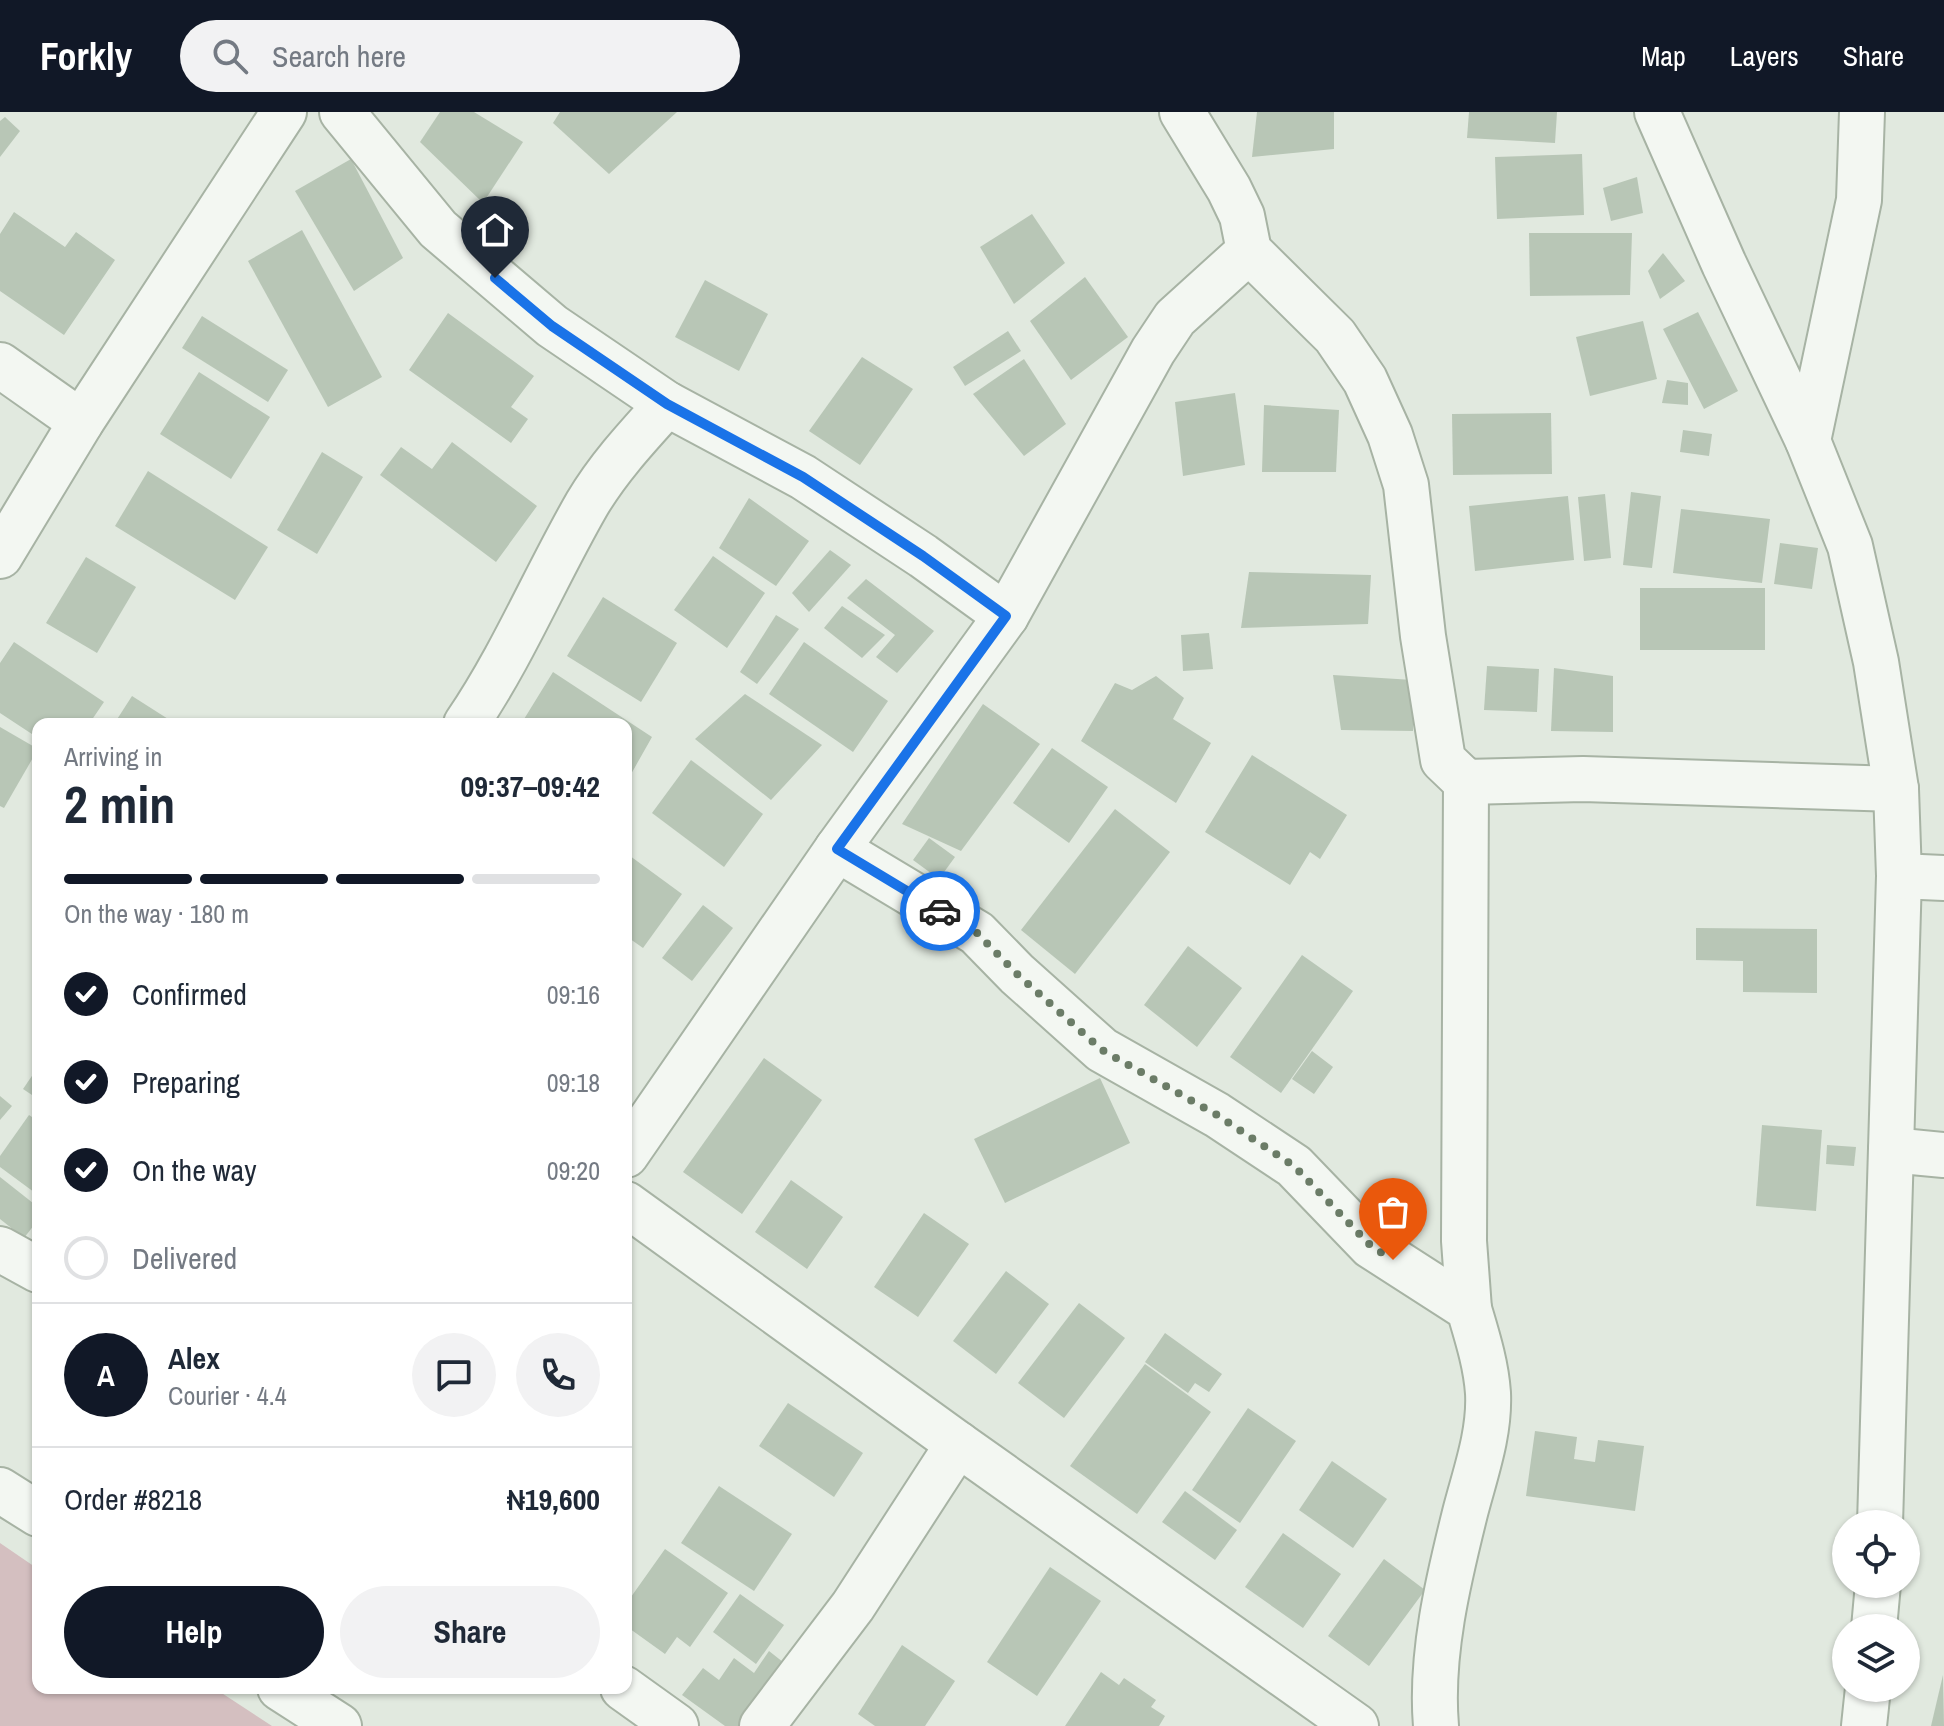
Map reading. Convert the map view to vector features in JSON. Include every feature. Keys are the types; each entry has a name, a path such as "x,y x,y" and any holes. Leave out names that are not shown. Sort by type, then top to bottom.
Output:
{"street":[{"path":"0,556 81,422 284,112"},
{"path":"342,112 438,229 552,326 667,404 803,477 923,556 1006,616"},
{"path":"1182,112 1229,189 1242,216 1249,251 1335,336 1365,380 1390,435 1406,485 1423,636 1443,760 1466,782 1583,779 1896,789"},
{"path":"1657,112 1724,264 1808,441 1850,546 1876,662 1896,789 1899,876 1880,1510"},
{"path":"1808,441 1859,200 1862,112"},
{"path":"632,1146 837,849 1006,616 1168,329 1196,296 1249,251"},
{"path":"0,365 81,422"},
{"path":"470,718 490,688 588,503 619,457 667,404"},
{"path":"1436,1726 1435,1688 1449,1577 1485,1434 1488,1393 1482,1355 1469,1309 1464,1241 1466,782"},
{"path":"837,849 977,933 1017,974 1102,1050 1217,1115 1294,1166 1371,1246 1469,1309"},
{"path":"1899,876 1944,878"},
{"path":"1891,1150 1944,1155"},
{"path":"632,1208 1356,1726"},
{"path":"0,1249 32,1267"},
{"path":"762,1726 853,1606 958,1444"},
{"path":"0,1490 32,1510"},
{"path":"289,1694 339,1726"},
{"path":"631,1694 676,1726"},
{"path":"1864,1726 1867,1702"}],"shaded area":[{"path":"0,1543 32,1565 32,1694 223,1694 272,1726 0,1726"}],"building":[{"path":"440,112 474,112 523,142 483,203 420,142"},
{"path":"560,112 677,112 609,174 553,123"},
{"path":"1257,112 1334,112 1334,149 1252,157"},
{"path":"1469,112 1557,112 1555,143 1467,138"},
{"path":"5,117 20,131 0,157 0,121"},
{"path":"1582,154 1584,215 1497,219 1495,157"},
{"path":"351,159 403,258 354,291 295,191"},
{"path":"1637,177 1643,213 1611,221 1603,188"},
{"path":"14,212 65,247 76,232 115,260 64,335 0,291 0,234"},
{"path":"1032,214 1065,263 1014,304 980,247"},
{"path":"302,230 382,377 328,407 248,261"},
{"path":"1529,233 1632,233 1630,295 1530,296"},
{"path":"1663,253 1685,281 1660,299 1648,271"},
{"path":"1085,277 1128,337 1071,380 1030,321"},
{"path":"705,280 768,314 739,371 675,337"},
{"path":"1698,312 1738,391 1704,409 1663,329"},
{"path":"448,313 534,376 511,407 528,419 511,443 409,370"},
{"path":"202,316 288,370 268,402 182,348"},
{"path":"1643,321 1657,379 1590,396 1576,337"},
{"path":"1008,331 1021,351 965,386 953,367"},
{"path":"862,357 913,389 860,465 809,431"},
{"path":"1024,359 1066,424 1024,456 973,394"},
{"path":"199,372 270,417 231,479 160,434"},
{"path":"1667,380 1688,383 1688,405 1662,403"},
{"path":"1235,393 1245,465 1183,476 1175,402"},
{"path":"1264,405 1339,410 1336,472 1262,472"},
{"path":"1551,413 1552,474 1453,475 1452,414"},
{"path":"1683,430 1712,434 1709,456 1680,452"},
{"path":"452,442 537,506 496,562 380,475 401,447 432,469"},
{"path":"322,452 363,477 317,554 277,530"},
{"path":"148,471 268,547 235,600 115,526"},
{"path":"1631,492 1661,496 1652,568 1623,565"},
{"path":"1605,494 1611,558 1584,561 1578,497"},
{"path":"1568,496 1574,560 1475,571 1469,506"},
{"path":"749,498 809,541 776,586 719,548"},
{"path":"1681,509 1770,519 1762,583 1673,573"},
{"path":"1780,543 1818,548 1812,589 1774,584"},
{"path":"830,550 851,565 809,612 792,593"},
{"path":"713,556 765,593 727,648 674,610"},
{"path":"86,557 136,587 97,653 46,623"},
{"path":"1249,572 1371,575 1368,624 1241,628"},
{"path":"866,579 934,631 897,673 876,657 895,635 847,598"},
{"path":"1640,588 1765,588 1765,650 1640,650"},
{"path":"603,597 677,643 641,702 567,656"},
{"path":"842,606 885,635 862,658 824,628"},
{"path":"776,615 799,629 757,684 740,672"},
{"path":"1209,633 1213,669 1183,671 1181,635"},
{"path":"14,642 104,702 93,718 32,718 32,734 0,713 0,663"},
{"path":"804,642 888,701 853,752 769,694"},
{"path":"1487,666 1539,669 1537,712 1484,710"},
{"path":"1554,668 1613,676 1613,732 1551,731"},
{"path":"553,672 623,718 525,718"},
{"path":"1333,675 1413,680 1413,731 1341,730"},
{"path":"1156,676 1184,698 1173,719 1211,743 1176,803 1081,741 1115,683 1132,690"},
{"path":"745,694 822,745 771,800 695,739"},
{"path":"132,696 167,718 118,718"},
{"path":"983,704 1040,744 961,851 902,824"},
{"path":"632,724 652,737 632,772"},
{"path":"0,727 32,746 32,759 4,808 0,806"},
{"path":"1052,748 1108,787 1069,843 1013,803"},
{"path":"1252,755 1347,815 1320,859 1310,852 1290,885 1205,832"},
{"path":"691,760 763,814 724,867 652,813"},
{"path":"1115,809 1170,852 1075,974 1021,930"},
{"path":"929,838 955,857 939,879 913,860"},
{"path":"632,857 682,894 643,948 632,940"},
{"path":"703,905 733,928 692,981 662,958"},
{"path":"1696,928 1817,929 1817,993 1743,992 1743,961 1696,960"},
{"path":"1188,946 1242,988 1197,1047 1144,1005"},
{"path":"1302,955 1353,991 1281,1093 1230,1057"},
{"path":"1312,1051 1333,1067 1314,1094 1292,1079"},
{"path":"764,1058 822,1100 742,1214 683,1172"},
{"path":"32,1076 32,1095 23,1089"},
{"path":"1100,1078 1130,1143 1005,1203 974,1139"},
{"path":"0,1096 12,1106 0,1120"},
{"path":"29,1115 32,1117 32,1191 0,1167 0,1156"},
{"path":"1762,1125 1822,1130 1816,1211 1756,1206"},
{"path":"1827,1145 1856,1147 1854,1166 1826,1164"},
{"path":"0,1177 32,1202 32,1228 24,1238 0,1219"},
{"path":"791,1180 843,1217 807,1269 755,1232"},
{"path":"924,1213 969,1244 918,1317 874,1287"},
{"path":"1006,1271 1049,1304 996,1374 953,1341"},
{"path":"1079,1303 1125,1338 1064,1418 1018,1383"},
{"path":"1165,1333 1222,1374 1209,1392 1195,1383 1188,1393 1145,1362"},
{"path":"1145,1364 1211,1412 1137,1514 1070,1466"},
{"path":"788,1403 863,1453 834,1497 759,1446"},
{"path":"1248,1408 1296,1441 1240,1523 1192,1490"},
{"path":"1535,1431 1577,1437 1574,1459 1595,1462 1598,1440 1644,1446 1635,1511 1526,1496"},
{"path":"1332,1461 1387,1499 1353,1548 1299,1510"},
{"path":"719,1486 792,1534 754,1591 681,1543"},
{"path":"1185,1491 1237,1530 1215,1560 1162,1522"},
{"path":"1283,1533 1341,1574 1303,1628 1245,1587"},
{"path":"665,1549 728,1593 690,1647 677,1637 665,1654 632,1630 632,1596"},
{"path":"1384,1559 1425,1590 1369,1666 1328,1636"},
{"path":"1050,1567 1101,1601 1037,1696 987,1662"},
{"path":"740,1594 784,1625 756,1664 713,1632"},
{"path":"902,1645 955,1681 925,1726 875,1726 858,1714"},
{"path":"769,1651 788,1666 745,1726 725,1726 682,1695 703,1668 719,1680 734,1658 754,1673"},
{"path":"1101,1672 1119,1685 1124,1678 1156,1700 1151,1707 1165,1716 1159,1726 1065,1726"},
{"path":"1943,1675 1944,1726 1931,1726"}],"way so far":[{"path":"940,911 977,933 1017,974 1102,1050 1217,1115 1294,1166 1371,1246 1393,1260"}],"route":[{"path":"495,278 552,326 667,404 803,477 923,556 1006,616 837,849 940,911"}]}
